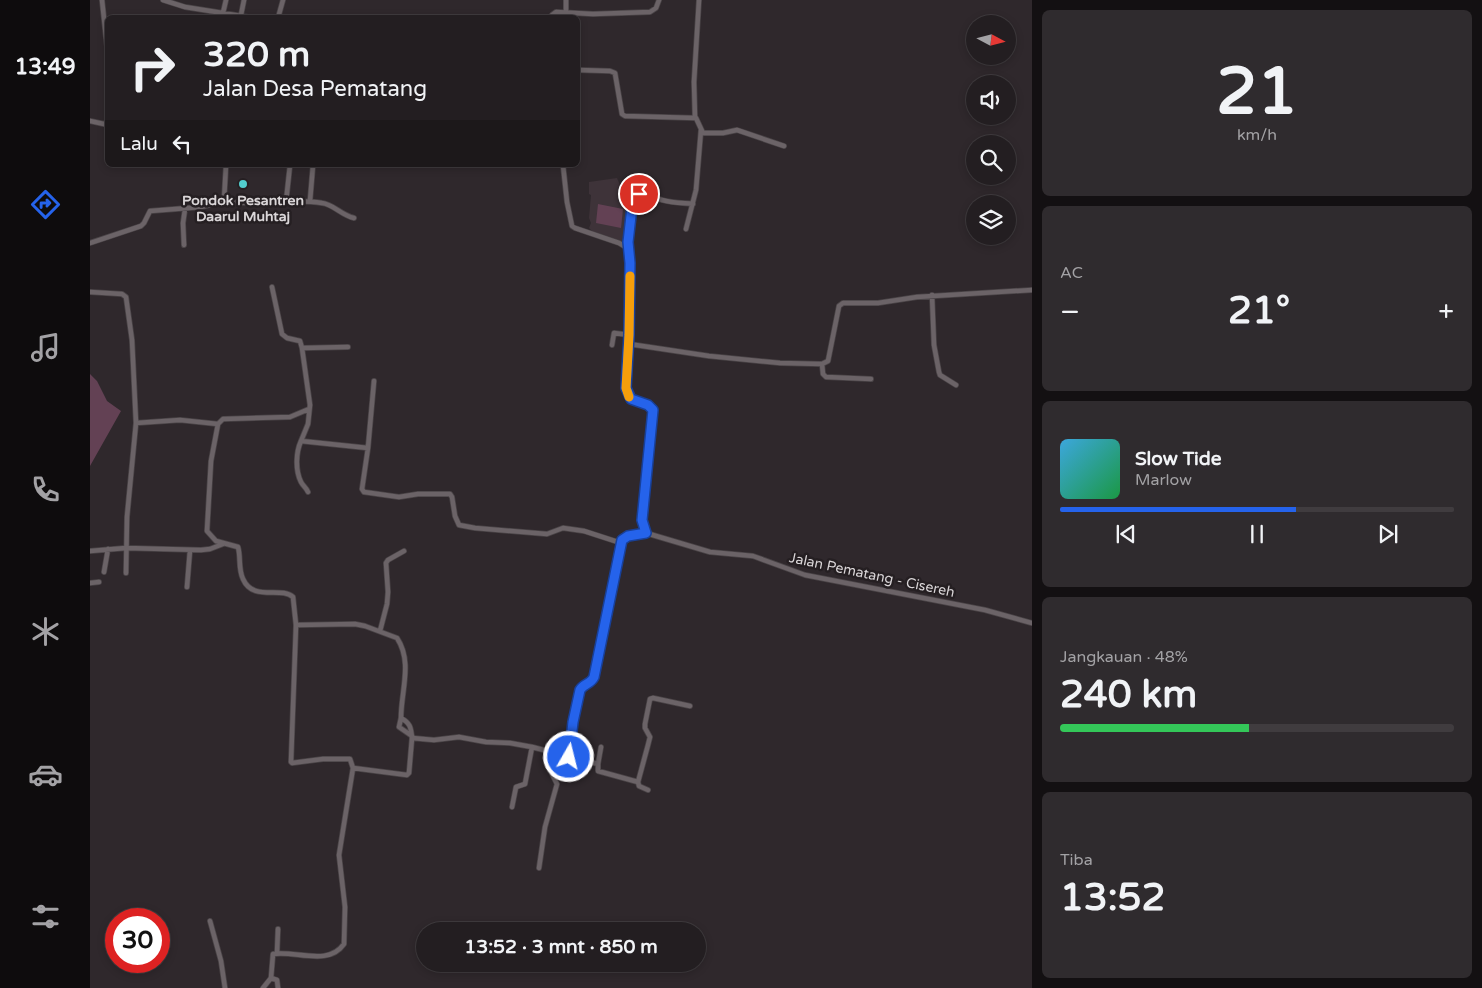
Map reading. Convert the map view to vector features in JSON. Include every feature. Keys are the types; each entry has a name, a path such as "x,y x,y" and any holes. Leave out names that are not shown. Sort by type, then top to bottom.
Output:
{"street":[{"path":"102,0 105,28"},
{"path":"163,0 185,7 241,15 244,0"},
{"path":"223,13 226,0"},
{"path":"279,15 283,0"},
{"path":"566,0 566,15"},
{"path":"580,15 650,12 656,8 659,0"},
{"path":"695,118 694,82 699,0"},
{"path":"552,15 556,12 564,15"},
{"path":"580,70 610,71 615,73 622,114 625,116 698,119 701,130 694,204 686,229"},
{"path":"90,121 105,124"},
{"path":"701,130 705,133 718,134 737,130 784,146"},
{"path":"224,201 226,167"},
{"path":"286,202 290,167"},
{"path":"310,201 313,167"},
{"path":"563,167 572,226 622,244 629,249"},
{"path":"569,757 573,722 580,690 582,686 591,682 594,677 622,540 625,537 646,533 642,520 653,410 648,405 631,399 626,392 629,344 629,249 632,207 639,194 647,193 663,201 694,204"},
{"path":"90,242 141,226 144,224 150,211 185,209 224,201 310,201 328,204 342,214 354,218"},
{"path":"184,245 185,209"},
{"path":"272,287 282,334 288,338 298,340 302,348 309,409 308,424 297,458 301,482 306,486 308,492"},
{"path":"629,344 709,356 780,363 822,364 828,361 839,306 843,303 878,303 932,295 1032,290"},
{"path":"90,292 122,294 126,297 132,340 136,423 127,517 126,573"},
{"path":"932,295 934,345 939,372 940,375 956,385"},
{"path":"612,345 614,333 629,335"},
{"path":"302,348 348,347"},
{"path":"822,364 823,374 826,377 871,379"},
{"path":"374,381 362,489 366,493 400,497 418,494 450,494 452,496 456,521 459,525 547,534 563,528 584,531 621,543"},
{"path":"263,988 271,978 272,956 277,953 323,956 338,950 344,944 345,907 339,855 353,768 350,759 323,758 290,762 296,624 295,603 289,594 258,592 248,586 242,579 240,571 239,549 236,546 214,539 209,534 206,528 211,461 218,424 223,419 290,417 309,409"},
{"path":"136,423 180,420 218,424"},
{"path":"301,441 368,448"},
{"name":"Jalan Pematang - Cisereh","path":"646,533 710,552 753,556 805,575 985,610 1032,623"},
{"path":"90,550 126,548 210,549 224,543"},
{"path":"104,572 108,549"},
{"path":"186,587 190,550"},
{"path":"380,631 388,592 386,563 404,551"},
{"path":"90,583 100,582"},
{"path":"296,624 355,624 398,638 405,658 401,718 398,726 412,737 434,740 459,737 532,747 598,764"},
{"path":"648,790 639,786 638,782 650,738 645,724 650,698 690,706"},
{"path":"353,768 408,775 412,737 411,726 401,718"},
{"path":"512,807 516,787 525,784 532,747"},
{"path":"601,747 597,769 600,772 638,782"},
{"path":"538,868 544,826 556,786 552,774 556,754"},
{"path":"210,921 221,961 225,988"},
{"path":"277,953 278,929"},
{"path":"271,978 277,980 278,988"}],"shaded area":[{"path":"617,178 623,192 623,203 625,204 627,215 629,231 627,244 593,232 589,228 591,223 589,218 591,195 589,194 589,182"},
{"path":"598,204 623,209 621,228 596,223"},
{"path":"90,374 97,381 107,401 121,411 90,466"}],"slow traffic":[{"path":"629,397 626,388 630,276"}],"place":[{"name":"Pondok Pesantren Daarul Muhtaj","path":"243,184"}],"route":[{"path":"569,757 573,722 580,690 582,686 591,682 594,677 622,540 628,536 646,533 642,526 644,486 654,414 652,408 631,399 626,392 630,273 628,242 632,207 639,194"}]}
